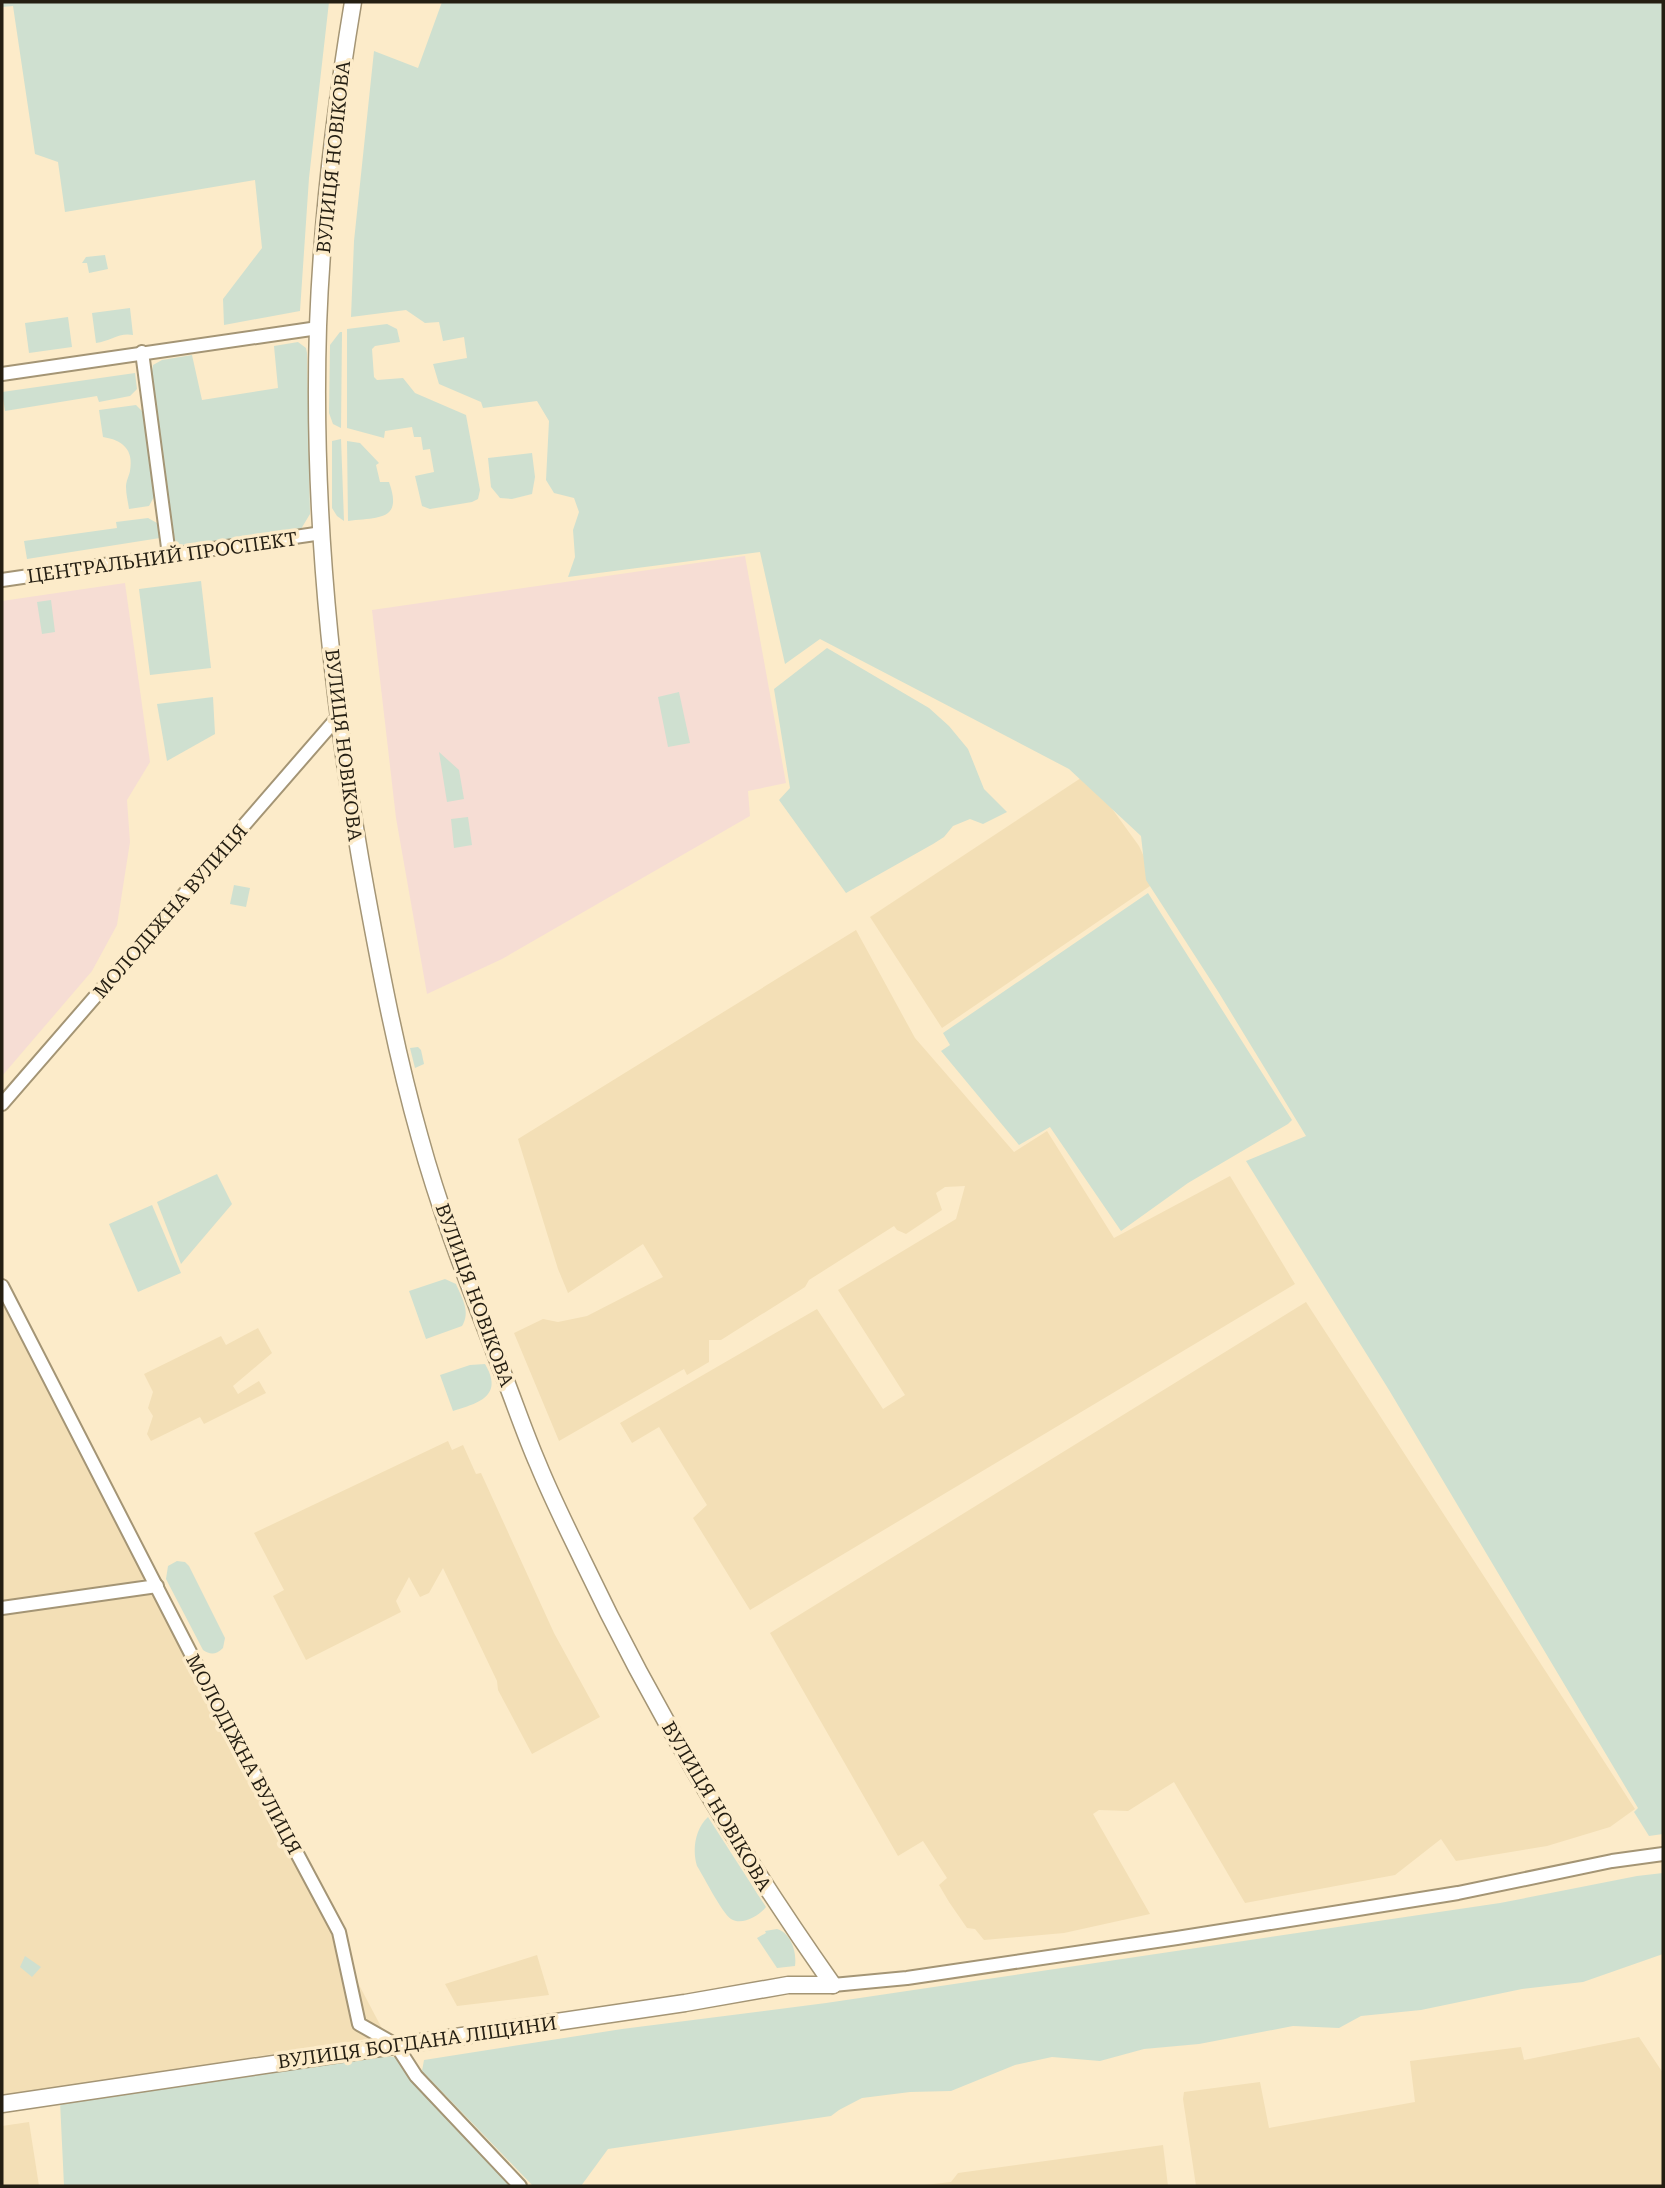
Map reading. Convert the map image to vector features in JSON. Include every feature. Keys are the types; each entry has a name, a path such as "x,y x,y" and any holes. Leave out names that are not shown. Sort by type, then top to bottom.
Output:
{"main road":[{"name":"ВУЛИЦЯ НОВІКОВА","path":"353,2 340,79 330,167 319,321 322,533 337,718 352,820 382,979 419,1135 462,1268 537,1464 610,1617 671,1734 781,1911 832,1985"},
{"name":"ВУЛИЦЯ БОГДАНА ЛІЩИНИ","path":"2,2104 685,2003 788,1985 832,1985"}],"street":[{"path":"2,374 319,321"},
{"path":"142,352 169,555"},
{"name":"ЦЕНТРАЛЬНИЙ ПРОСПЕКТ","path":"2,580 322,533"},
{"name":"МОЛОДІЖНА ВУЛИЦЯ","path":"2,1104 337,718"},
{"name":"МОЛОДІЖНА ВУЛИЦЯ","path":"2,1286 339,1932 359,2024 397,2045 416,2076 520,2186"},
{"path":"2,1608 157,1586"},
{"path":"832,1985 908,1978 1437,1897 1612,1861 1663,1854"}],"shaded area":[{"path":"745,556 786,783 748,791 750,816 502,959 427,994 396,818 372,610"},
{"path":"125,583 150,762 127,800 130,842 117,925 92,971 2,1076 2,601"},
{"path":"1087,774 1139,846 1156,882 942,1028 870,917"},
{"path":"856,930 915,1038 1014,1152 1047,1131 1114,1238 1230,1176 1295,1284 750,1610 693,1518 707,1505 659,1427 632,1443 620,1423 817,1309 883,1409 905,1395 838,1290 956,1219 965,1186 945,1187 936,1193 942,1210 906,1234 894,1226 721,1340 709,1340 709,1362 687,1375 684,1369 559,1441 514,1333 543,1319 558,1322 587,1316 663,1277 643,1244 568,1293 518,1139"},
{"path":"2,1298 143,1563 144,1579 2,1602"},
{"path":"1306,1302 1635,1809 1610,1827 1547,1846 1456,1861 1441,1839 1395,1875 1245,1903 1174,1782 1128,1811 1099,1810 1093,1814 1150,1914 1064,1933 984,1940 975,1929 967,1928 949,1902 939,1885 947,1878 923,1841 898,1856 770,1633"},
{"path":"258,1328 272,1353 233,1386 238,1394 259,1381 266,1393 204,1424 200,1417 151,1441 147,1434 153,1416 148,1408 153,1392 144,1374 221,1336 226,1345"},
{"path":"448,1441 452,1450 463,1445 476,1474 481,1473 554,1633 600,1717 532,1754 498,1690 497,1681 443,1568 429,1593 420,1597 409,1577 396,1601 401,1612 306,1660 273,1596 284,1590 254,1533"},
{"path":"151,1591 386,2036 2,2097 2,1614"},
{"path":"537,1955 549,1995 457,2006 445,1984"},
{"path":"1639,2037 1663,2073 1663,2186 1196,2186 1184,2092 1260,2082 1269,2128 1415,2102 1410,2061 1521,2047 1524,2060"},
{"path":"29,2122 39,2186 2,2186 2,2126"},
{"path":"1163,2145 1168,2186 916,2186 951,2182 958,2173"}],"green space":[{"path":"2,2 329,2 309,178 300,311 224,325 223,299 262,248 255,180 65,212 58,162 35,154 13,6 2,7"},
{"path":"442,2 1663,2 1663,1834 1649,1836 1634,1812 1638,1808 1389,1390 1246,1161 1306,1136 1146,880 1141,836 1069,769 820,639 785,664 760,552 568,577 575,557 573,530 579,512 574,498 554,493 546,480 549,421 537,401 483,408 481,402 439,384 433,364 467,358 464,337 443,341 439,322 425,323 406,310 351,317 354,241 374,51 418,68"},
{"path":"105,255 108,269 89,273 87,263 82,263 86,257"},
{"path":"130,308 133,335 96,343 92,313"},
{"path":"68,317 72,347 29,353 25,323"},
{"path":"387,324 397,329 400,342 375,346 372,349 374,377 377,380 403,378 415,393 466,415 480,490 478,499 472,502 430,509 422,506 415,476 434,472 430,449 423,450 421,437 414,437 412,427 385,431 384,438 347,428 347,329"},
{"path":"340,332 341,428 333,424 329,413 330,345"},
{"path":"298,342 306,348 307,353 310,514 301,529 188,546 176,543 151,378 153,365 162,360 192,355 202,400 278,388 274,346"},
{"path":"135,373 137,389 130,396 99,402 97,396 5,411 2,392"},
{"path":"136,405 143,412 155,495 149,506 129,509 126,483 130,471 130,457 121,443 103,437 99,410"},
{"path":"341,439 344,521 332,508 332,441"},
{"path":"347,441 360,443 379,463 376,465 380,482 389,482 393,504 385,515 348,521"},
{"path":"532,453 535,477 532,494 512,499 500,498 491,487 488,458"},
{"path":"148,518 157,523 160,538 27,559 24,541 117,528 116,522"},
{"path":"201,581 211,668 150,675 139,589"},
{"path":"51,600 55,632 42,634 37,602"},
{"path":"827,648 929,708 949,726 968,749 984,789 1007,812 983,824 970,819 953,826 944,837 933,844 846,893 779,800 790,788 774,689"},
{"path":"679,692 690,743 668,747 658,697"},
{"path":"213,697 215,734 167,761 157,704"},
{"path":"439,752 459,770 464,799 447,802"},
{"path":"468,817 472,845 454,848 451,819"},
{"path":"234,885 250,888 246,907 230,904"},
{"path":"1148,893 1292,1120 1188,1183 1121,1231 1050,1127 1019,1145 941,1051 950,1045 943,1033"},
{"path":"418,1047 424,1064 415,1068 410,1048"},
{"path":"217,1174 232,1204 181,1264 157,1202"},
{"path":"152,1205 181,1273 138,1292 109,1224"},
{"path":"445,1279 456,1284 465,1305 465,1321 462,1326 426,1339 409,1291"},
{"path":"485,1364 492,1384 490,1391 480,1401 453,1411 440,1375 470,1365"},
{"path":"177,1561 185,1562 189,1566 225,1638 223,1648 218,1652 203,1650 166,1579 168,1566"},
{"path":"708,1817 766,1907 750,1919 735,1921 727,1915 697,1866 696,1840 700,1827"},
{"path":"1663,1873 1663,1954 1583,1982 1522,1989 1421,2010 1361,2016 1339,2028 1293,2026 1199,2044 1144,2049 1100,2061 1052,2057 1015,2065 951,2091 910,2092 862,2098 831,2116 608,2149 581,2186 533,2186 422,2071 424,2060 1500,1903"},
{"path":"777,1929 786,1934 792,1944 795,1966 777,1968 757,1938 766,1933 765,1931"},
{"path":"25,1956 41,1967 32,1977 20,1967"},
{"path":"385,2055 397,2058 409,2078 514,2186 64,2186 60,2101"}]}
